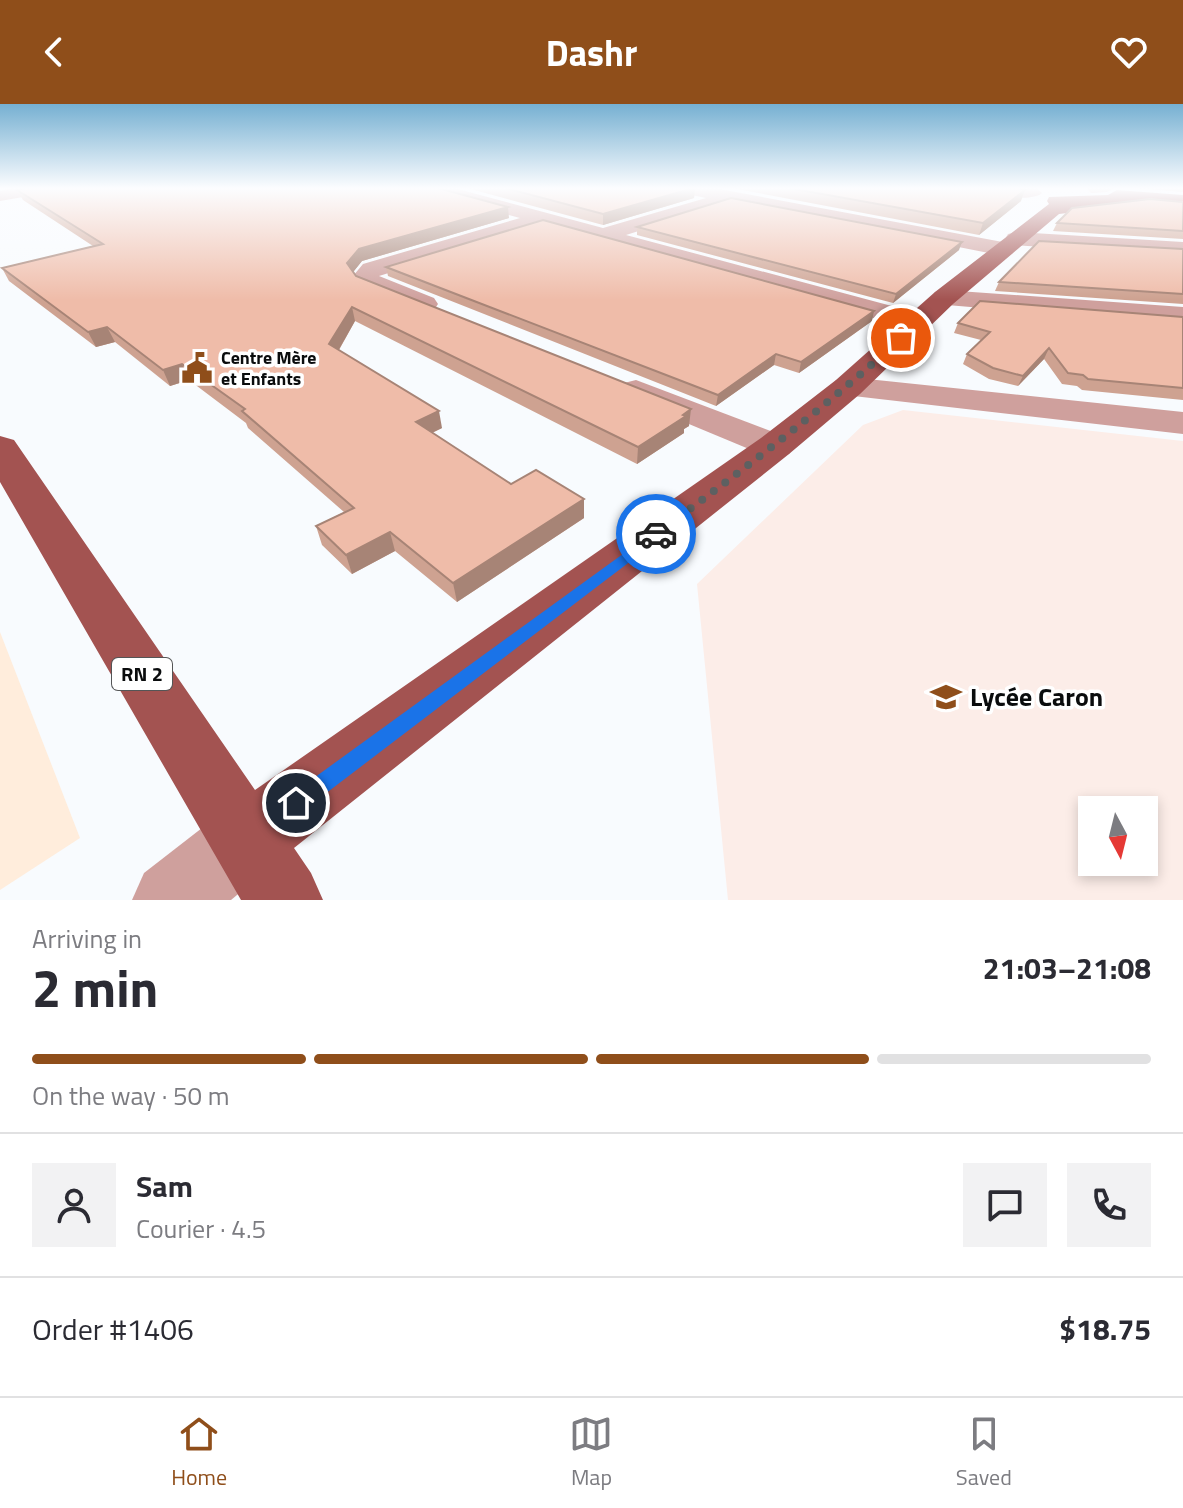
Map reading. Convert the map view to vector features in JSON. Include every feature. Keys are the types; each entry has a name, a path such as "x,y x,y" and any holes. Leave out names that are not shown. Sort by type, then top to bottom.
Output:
{"main road":[{"path":"246,840 775,446 848,387 1030,225"},
{"name":"RN 2","path":"1,450 284,900"}],"street":[{"path":"443,312 371,283 365,276 372,269 519,225"},
{"path":"562,225 932,310 1183,316"},
{"path":"600,236 636,225"},
{"path":"897,225 1010,244 1183,249"},
{"path":"616,382 775,446"},
{"path":"848,387 1183,423"},
{"path":"171,900 246,840"}],"shaded area":[{"name":"Lycée Caron","path":"903,410 1183,441 1183,900 728,900 697,584 863,425"},
{"path":"0,632 80,838 0,890"}],"building":[{"path":"73,225 444,225 359,249 347,263 356,276 691,409 683,415 686,416 638,447 352,307 329,344 439,411 416,422 511,484 536,470 584,499 453,583 390,532 346,555 316,526 354,508 242,411 245,409 182,364 163,370 107,327 88,332 2,268 103,244"},
{"path":"526,225 562,225 874,311 801,362 776,354 718,395 386,267"},
{"path":"874,225 962,242 896,294 637,227"},
{"path":"1091,225 1183,225 1183,231"},
{"path":"1039,241 1183,249 1183,294 999,282"},
{"path":"980,301 1183,317 1183,388 1088,379 1068,373 1049,348 1023,376 993,368 967,354 990,332 958,323"}],"way so far":[{"path":"656,534 775,446 848,387 901,338"}],"place":[{"name":"Centre Mère et Enfants","path":"197,368"},
{"name":"Lycée Caron","path":"946,697"}],"route":[{"path":"296,803 656,534"}]}
